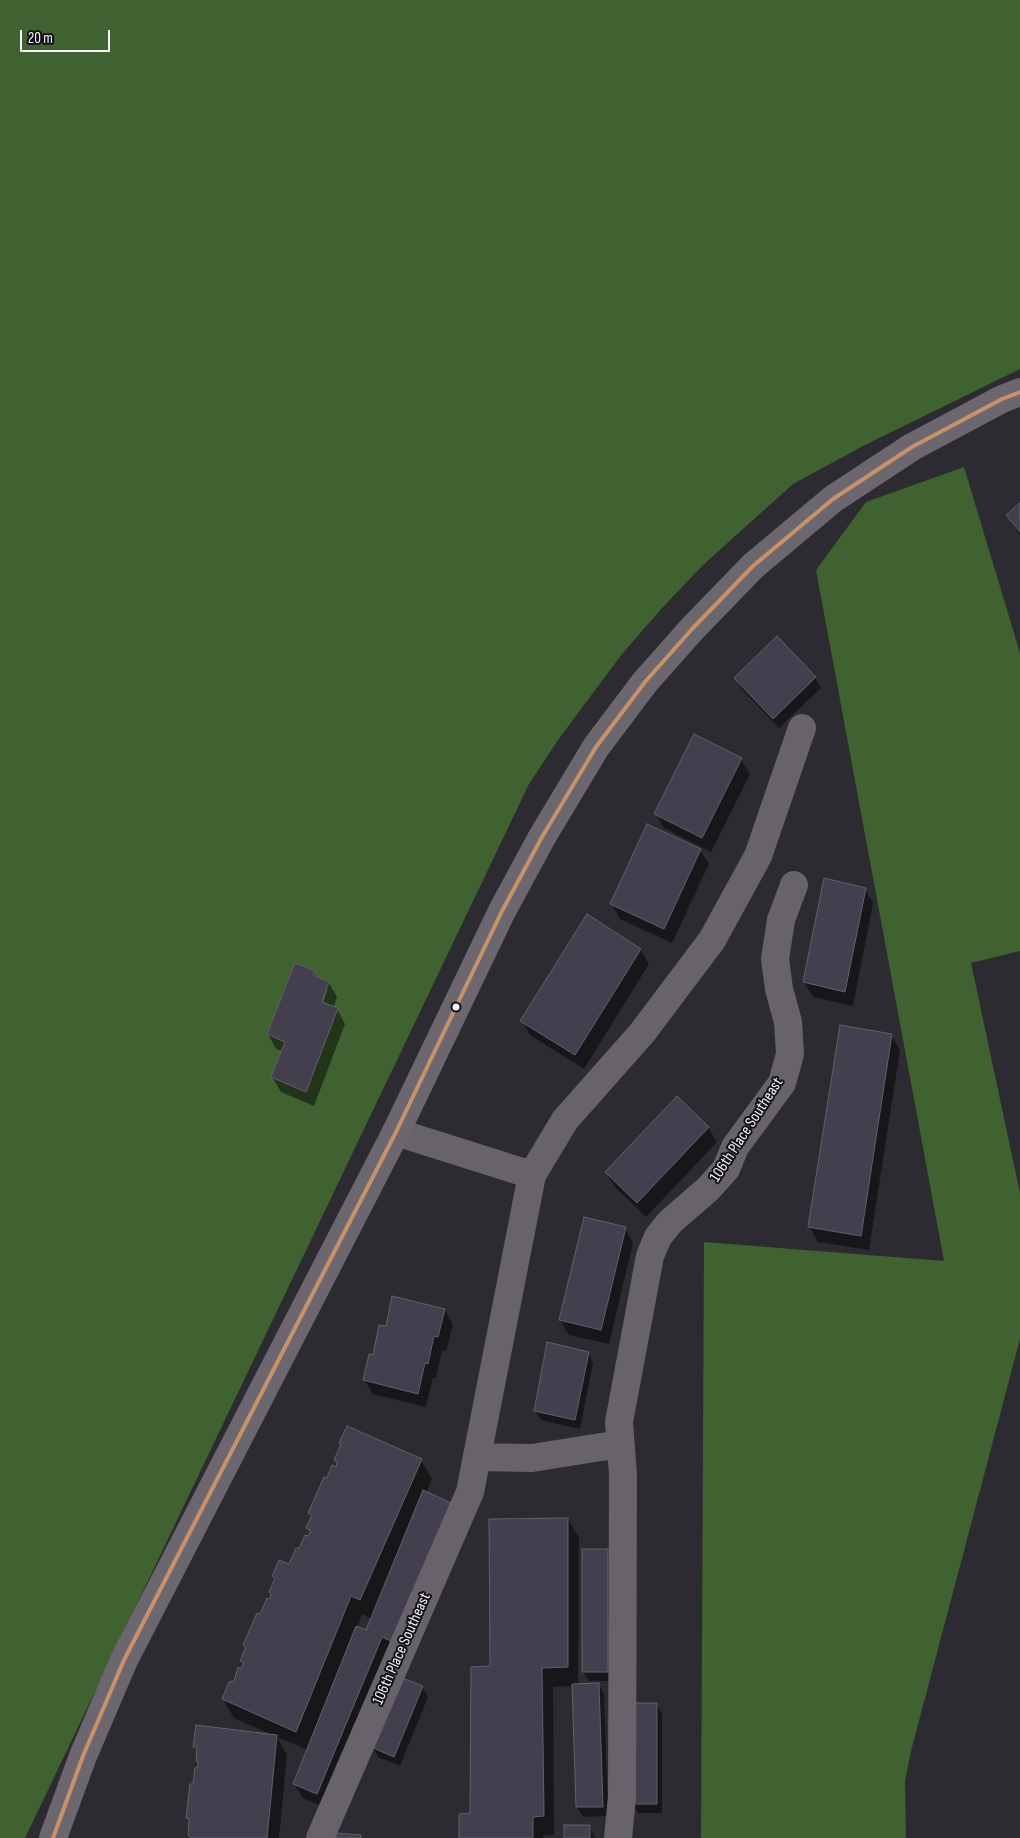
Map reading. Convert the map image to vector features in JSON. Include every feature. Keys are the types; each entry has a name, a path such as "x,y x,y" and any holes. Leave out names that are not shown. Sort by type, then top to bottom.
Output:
{"main road":[{"path":"53,1838 83,1756 124,1660 396,1132 502,911 542,837 596,747 645,682 753,566 833,499 912,447 1002,399 1020,392"}],"street":[{"name":"106th Place Southeast","path":"320,1838 470,1492 532,1175 565,1120 642,1033 712,940 758,856 802,728"},
{"name":"106th Place Southeast","path":"618,1838 622,1787 623,1475 618,1422 652,1250 658,1237 670,1222 708,1189 726,1169 735,1147 782,1083 790,1054 788,1022 779,989 775,959 781,920 794,885"},
{"path":"396,1132 532,1175"},
{"path":"477,1457 532,1458 620,1444"}],"green space":[{"path":"0,0 1020,0 1020,369 865,445 793,484 703,565 662,608 622,654 558,740 529,784 25,1838 0,1838"},
{"path":"964,467 1020,653 1020,951 971,963 1020,1193 1020,1339 911,1751 905,1781 906,1838 701,1838 704,1242 944,1261 816,570 866,502"}],"building":[{"path":"1020,503 1020,532 1006,515"},
{"path":"777,636 816,677 773,719 734,678"},
{"path":"694,734 742,758 702,838 654,814"},
{"path":"647,824 701,849 664,929 610,904"},
{"path":"824,878 866,888 845,992 803,982"},
{"path":"587,914 641,949 575,1055 520,1021"},
{"path":"295,963 315,971 313,975 329,982 322,1002 338,1008 306,1092 271,1077 285,1042 267,1034"},
{"path":"840,1025 892,1034 861,1236 808,1227"},
{"path":"677,1096 709,1127 637,1203 605,1172"},
{"path":"584,1217 626,1227 601,1330 559,1320"},
{"path":"392,1296 445,1309 438,1337 434,1336 428,1364 425,1363 418,1394 363,1380 369,1354 373,1355 379,1325 386,1326"},
{"path":"547,1342 589,1352 575,1420 534,1411"},
{"path":"347,1426 422,1459 360,1600 351,1596 296,1732 222,1699 229,1682 234,1681 238,1667 241,1669 244,1662 240,1661 246,1647 243,1645 257,1613 260,1614 267,1598 270,1599 271,1594 269,1592 275,1578 272,1576 279,1560 289,1564 296,1548 299,1548 305,1535 308,1536 311,1531 306,1528 312,1515 308,1513 324,1477 327,1478 332,1465 336,1467 337,1462 334,1460"},
{"path":"423,1490 451,1503 391,1641 382,1637 317,1794 293,1784 356,1626 366,1630"},
{"path":"568,1518 568,1667 542,1668 544,1816 533,1817 533,1838 459,1838 459,1814 470,1813 471,1667 490,1666 489,1519"},
{"path":"582,1549 608,1549 608,1672 582,1672"},
{"path":"400,1677 423,1686 394,1757 371,1747"},
{"path":"599,1683 603,1807 576,1807 572,1684"},
{"path":"632,1703 657,1703 657,1804 631,1804"},
{"path":"196,1725 277,1735 267,1838 191,1838 188,1835 189,1819 186,1818 190,1784 193,1784 195,1768 198,1767 198,1762 196,1761 197,1747 193,1747"},
{"path":"564,1825 590,1825 590,1838 564,1838"},
{"path":"335,1833 361,1835 361,1838 335,1838"}],"transit line":[{"path":"53,1838 83,1756 124,1660 396,1132 502,911 542,837 596,747 645,682 692,629 753,566 833,499 912,447 1002,399 1020,392"}]}
